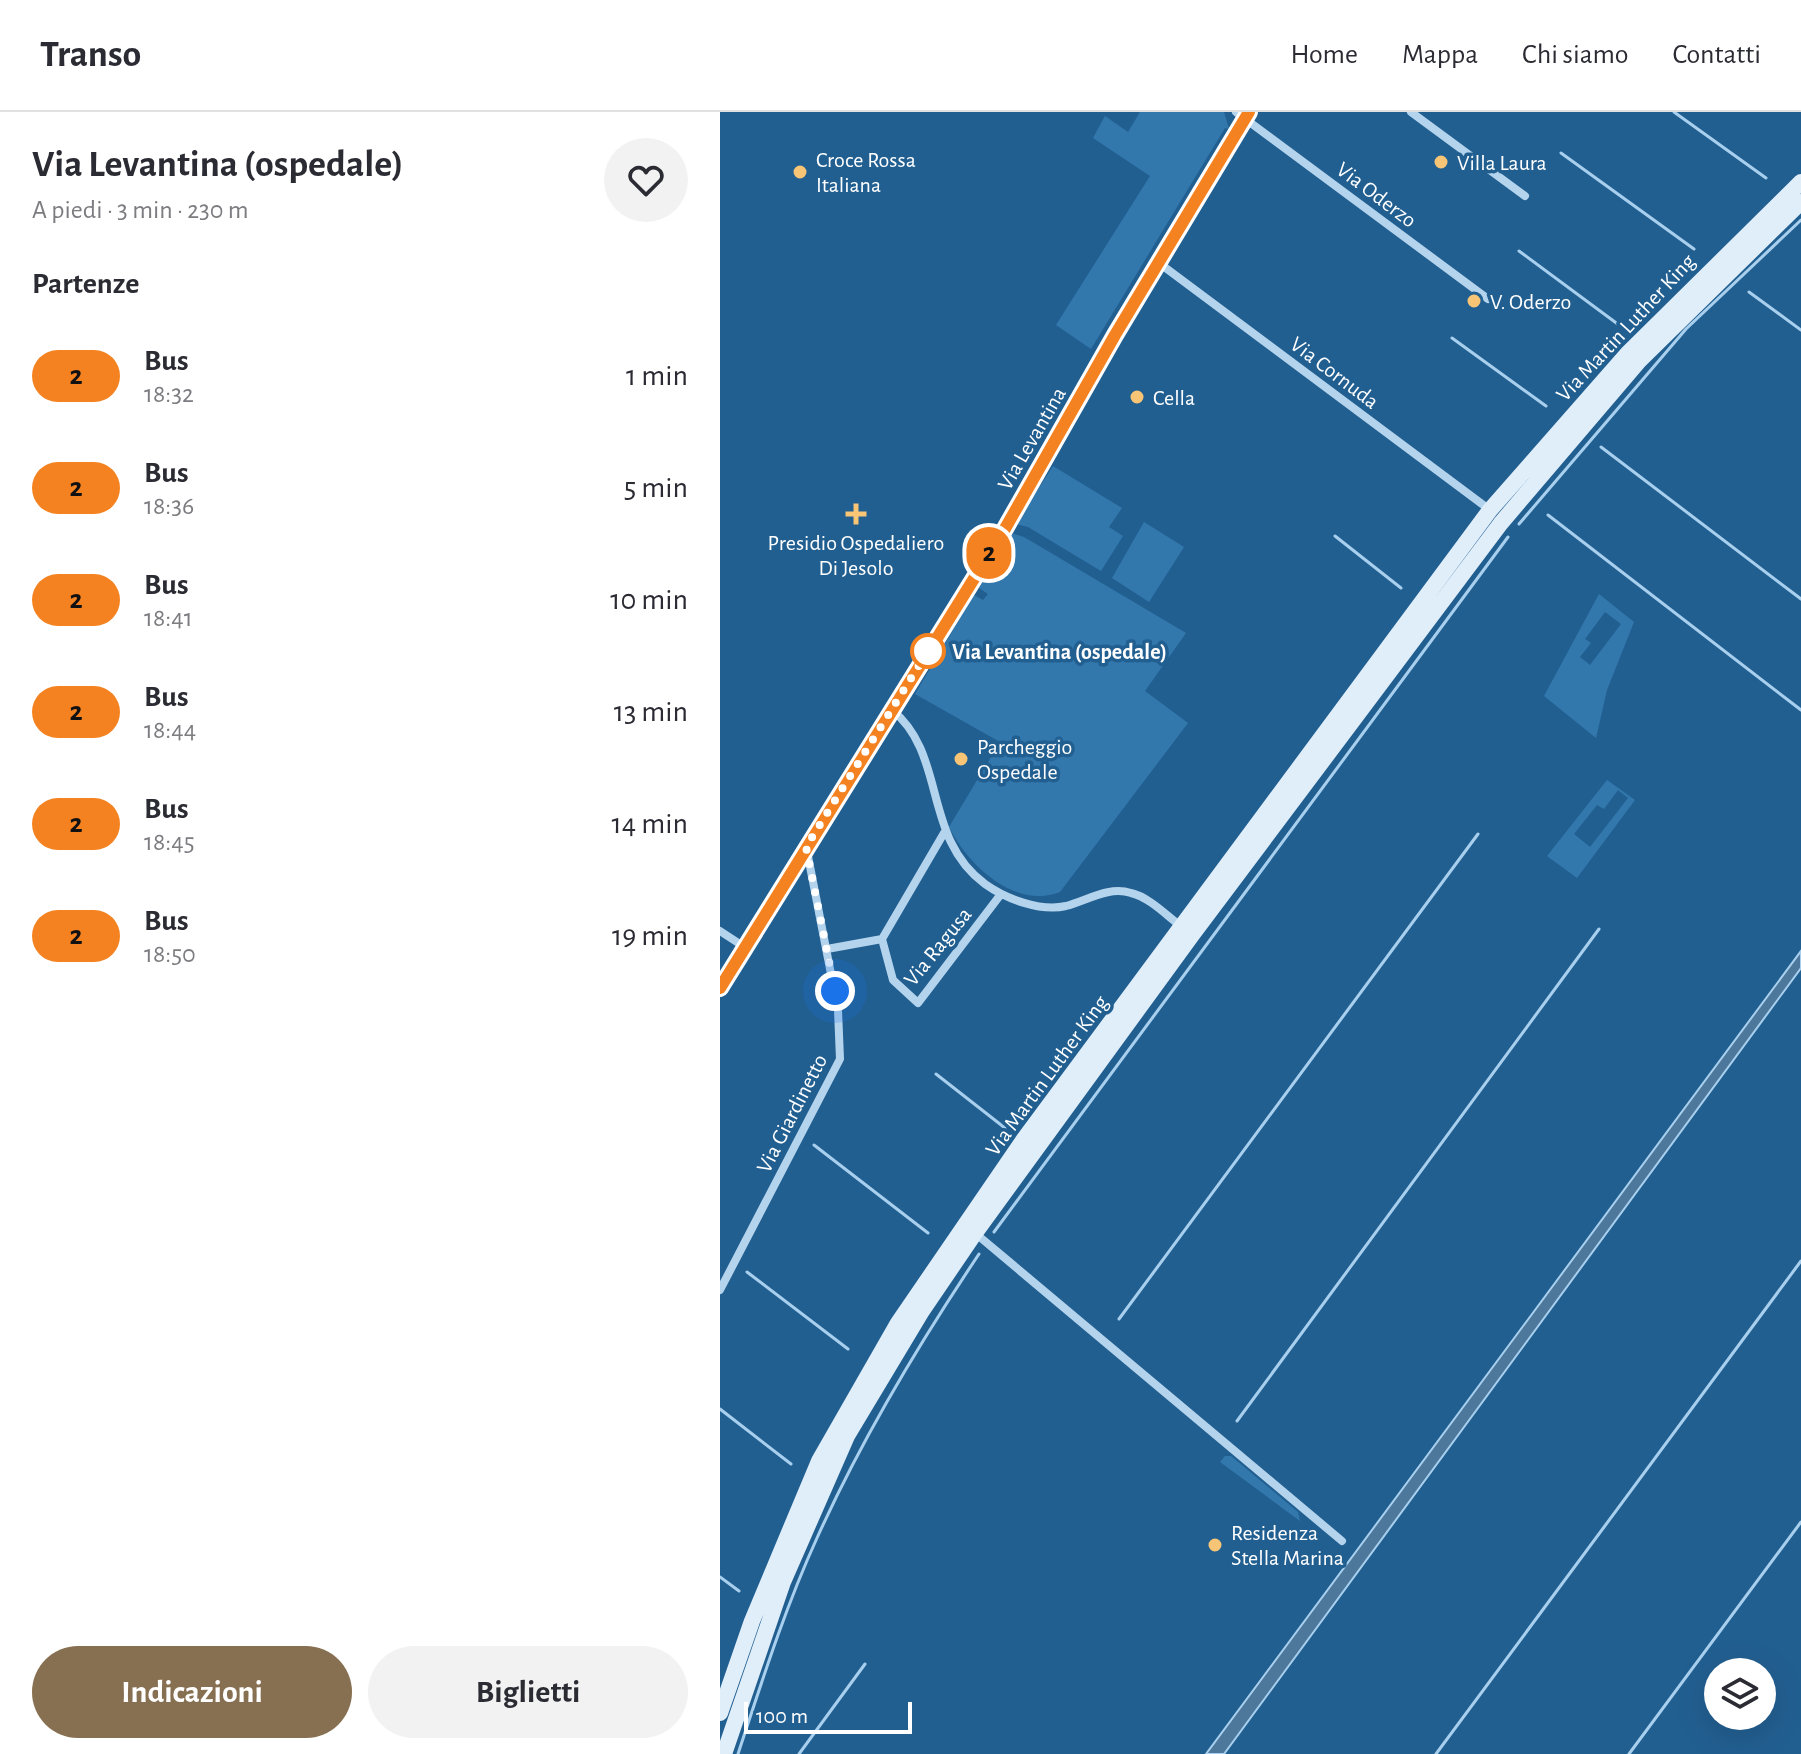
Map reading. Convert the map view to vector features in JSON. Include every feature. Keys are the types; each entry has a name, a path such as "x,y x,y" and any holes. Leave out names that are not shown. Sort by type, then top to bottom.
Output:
{"main road":[{"name":"Via Martin Luther King","path":"720,1713 819,1461 871,1365 1024,1139 1187,931 1495,516 1637,343 1801,182"},
{"name":"Via Martin Luther King","path":"1495,516 1639,361 1801,202"},
{"name":"Via Martin Luther King","path":"724,1754 783,1582 847,1436 922,1311 1187,931"}],"street":[{"path":"1411,112 1525,196"},
{"name":"Via Levantina","path":"720,988 1006,527 1243,114"},
{"name":"Via Oderzo","path":"1243,114 1488,299"},
{"name":"Via Cornuda","path":"1159,263 1495,516"},
{"path":"891,709 907,723 919,746 944,833 967,867 1001,894 1042,907 1062,907 1108,892 1133,893 1187,931"},
{"path":"827,949 882,939 944,833"},
{"name":"Via Giardinetto","path":"720,1290 840,1059 838,1010 806,847"},
{"name":"Via Ragusa","path":"882,939 893,980 918,1003 1001,894"},
{"path":"720,931 746,948"},
{"path":"975,1233 1342,1541"}],"shaded area":[{"path":"1140,112 1224,112 1229,129 1225,128 1091,349 1056,325 1150,176 1093,138 1105,116 1128,132"},
{"path":"1053,466 1122,508 1109,527 1123,536 1101,571 1028,527 1016,524"},
{"path":"1144,522 1184,547 1149,602 1112,578"},
{"path":"1011,533 1024,537 1186,633 1145,691 1188,723 1060,892 1043,896 1026,895 994,880 968,855 949,827 1000,742 915,694 974,595 983,600 988,594 979,588"},
{"path":"1599,594 1634,622 1607,690 1596,738 1544,696","holes":["1605,612 1621,624 1590,665 1580,657 1591,643 1585,639"]},
{"path":"1607,780 1635,800 1577,878 1547,856","holes":["1618,790 1628,798 1590,847 1574,834 1597,805 1604,809"]},
{"path":"1801,951 1801,968 1224,1754 1206,1754"},
{"path":"1225,1456 1231,1456 1298,1512 1300,1521 1220,1462"}],"waterway":[{"path":"1674,112 1766,178"},
{"path":"1561,153 1694,249"},
{"path":"1519,524 1686,329 1801,220"},
{"path":"1519,251 1619,325"},
{"path":"1749,292 1801,330"},
{"path":"1452,338 1546,406"},
{"path":"1601,447 1801,599"},
{"path":"1548,515 1801,710"},
{"path":"1335,536 1401,588"},
{"path":"994,1232 1508,537"},
{"path":"1119,1319 1478,834"},
{"path":"1237,1421 1599,929"},
{"path":"936,1074 1005,1128"},
{"path":"814,1145 928,1233"},
{"path":"738,1754 784,1618 834,1501 892,1393 979,1254"},
{"path":"1436,1754 1801,1261"},
{"path":"747,1272 848,1349"},
{"path":"720,1409 791,1464"},
{"path":"1629,1754 1801,1522"},
{"path":"720,1577 739,1591"},
{"path":"799,1754 865,1664"}],"bus line":[{"name":"2","path":"720,988 1006,527 1115,335 1249,112"}],"place":[{"name":"Villa Laura","path":"1441,162"},
{"name":"Croce Rossa Italiana","path":"800,172"},
{"name":"V. Oderzo","path":"1474,301"},
{"name":"Cella","path":"1137,397"},
{"name":"Presidio Ospedaliero Di Jesolo","path":"856,514"},
{"name":"Via Levantina (ospedale)","path":"928,651"},
{"name":"Parcheggio Ospedale","path":"961,759"},
{"name":"Residenza Stella Marina","path":"1215,1545"}],"route":[{"path":"835,991 806,847 928,651"}]}
